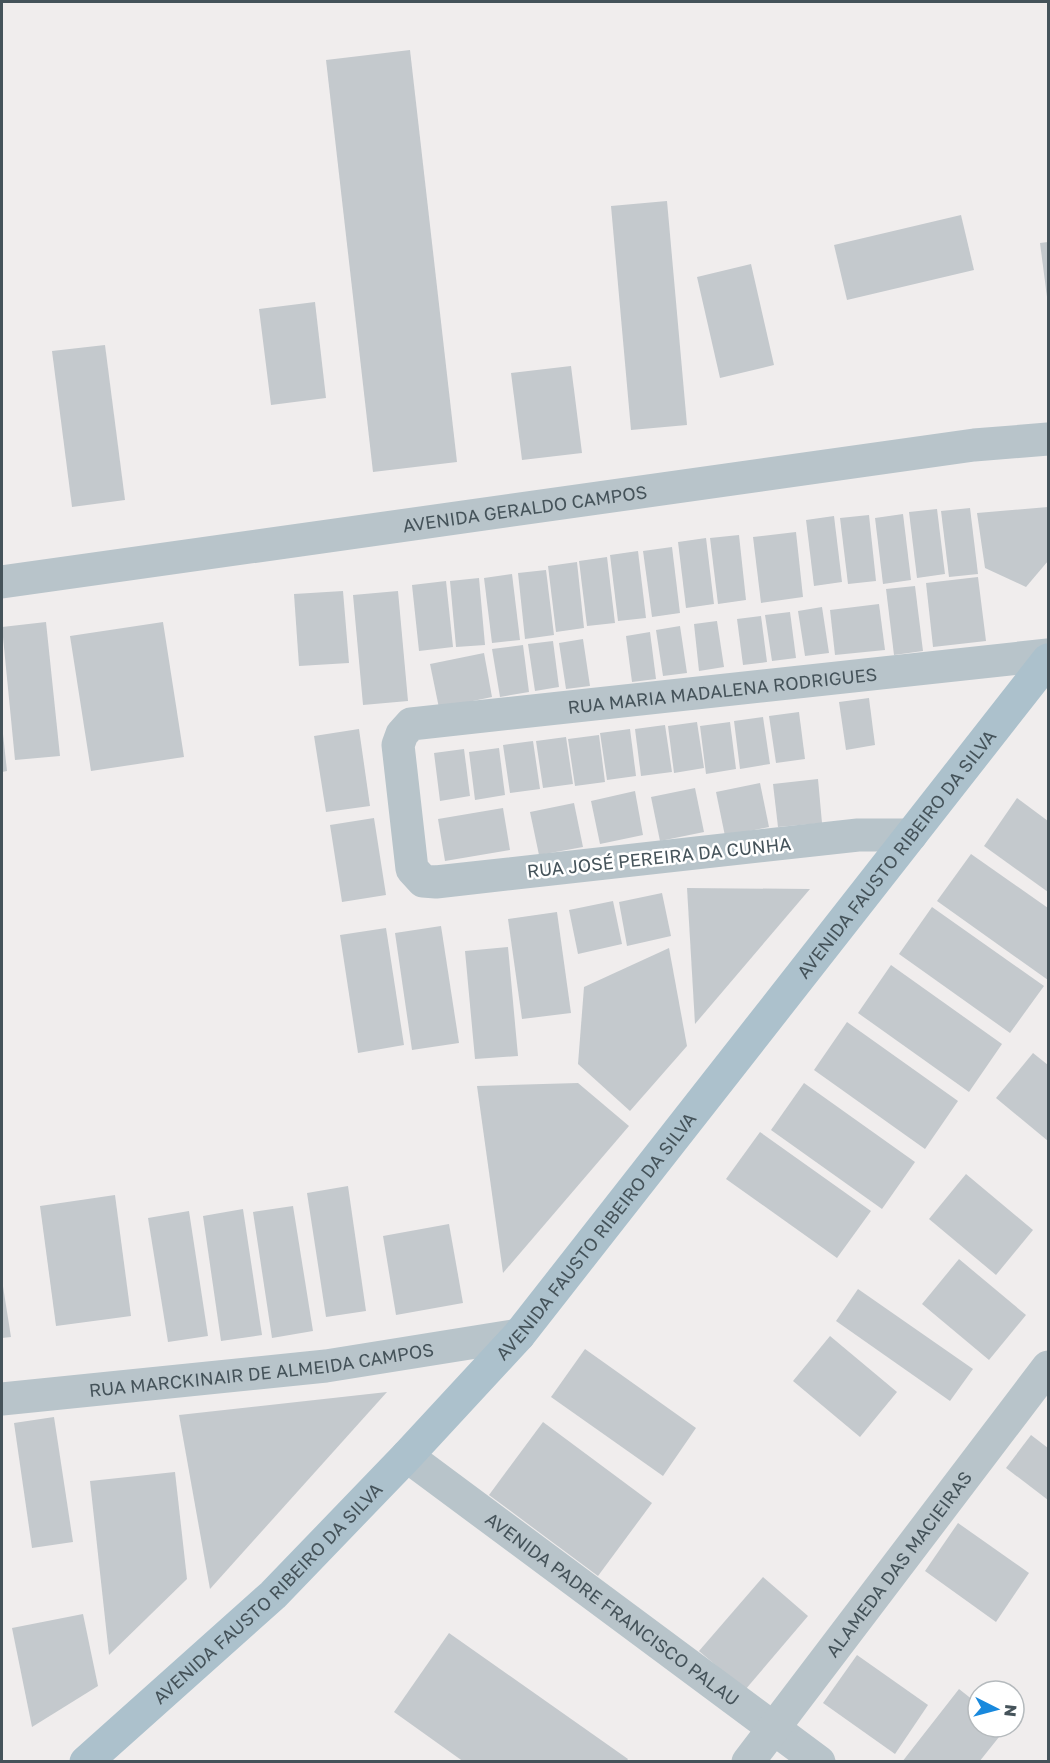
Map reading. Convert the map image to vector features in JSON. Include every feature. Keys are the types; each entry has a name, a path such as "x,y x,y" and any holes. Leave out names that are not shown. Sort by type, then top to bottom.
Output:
{"main road":[{"name":"AVENIDA FAUSTO RIBEIRO DA SILVA","path":"86,1761 273,1595 407,1456 519,1335 1048,657"}],"street":[{"name":"AVENIDA GERALDO CAMPOS","path":"2,582 975,445 1048,439"},
{"name":"RUA MARIA MADALENA RODRIGUES","path":"412,869 398,745 402,734 411,724 1048,657"},
{"name":"RUA JOSÉ PEREIRA DA CUNHA","path":"412,869 423,881 436,882 858,835 911,835"},
{"name":"RUA MARCKINAIR DE ALMEIDA CAMPOS","path":"2,1399 326,1366 519,1335"},
{"name":"ALAMEDA DAS MACIEIRAS","path":"748,1761 1048,1367"},
{"name":"AVENIDA PADRE FRANCISCO PALAU","path":"407,1456 819,1761"}],"building":[{"path":"410,50 457,462 373,472 326,60"},
{"path":"667,201 687,425 631,430 611,206"},
{"path":"961,215 974,270 847,300 834,245"},
{"path":"1048,242 1048,297 1047,297 1040,243"},
{"path":"751,264 774,365 720,378 697,277"},
{"path":"315,302 326,398 271,405 259,309"},
{"path":"105,345 125,500 72,507 52,351"},
{"path":"571,366 582,453 522,460 511,373"},
{"path":"1048,507 1048,561 1026,587 985,568 977,513"},
{"path":"970,508 978,574 949,577 941,511"},
{"path":"937,509 945,574 917,578 909,512"},
{"path":"903,514 911,580 883,584 875,518"},
{"path":"869,515 876,581 848,584 840,518"},
{"path":"834,516 842,582 814,586 806,520"},
{"path":"796,532 803,597 761,603 753,537"},
{"path":"739,535 746,600 718,604 710,538"},
{"path":"706,538 714,604 686,608 678,542"},
{"path":"672,547 680,613 652,617 643,551"},
{"path":"638,551 646,618 618,621 610,555"},
{"path":"607,557 615,623 587,626 579,561"},
{"path":"577,562 584,628 556,632 548,566"},
{"path":"546,570 554,635 525,639 518,573"},
{"path":"512,574 520,640 492,643 484,578"},
{"path":"978,577 986,641 933,647 926,583"},
{"path":"479,578 485,645 456,647 450,581"},
{"path":"446,581 453,647 419,651 412,585"},
{"path":"915,586 923,651 894,655 886,589"},
{"path":"343,591 349,663 299,666 294,594"},
{"path":"398,591 408,701 363,705 353,595"},
{"path":"879,604 885,650 835,655 830,610"},
{"path":"822,607 829,653 805,656 798,611"},
{"path":"790,612 796,658 772,661 765,615"},
{"path":"761,616 767,662 743,665 737,619"},
{"path":"717,621 724,667 699,671 694,624"},
{"path":"46,622 60,756 15,760 2,627"},
{"path":"163,622 184,757 91,771 70,636"},
{"path":"680,626 687,673 663,676 656,630"},
{"path":"650,632 656,679 632,682 626,636"},
{"path":"583,639 590,686 566,689 559,643"},
{"path":"553,641 559,687 535,691 528,644"},
{"path":"523,645 529,692 500,697 492,649"},
{"path":"484,653 492,697 439,708 430,664"},
{"path":"869,698 875,745 846,750 839,702"},
{"path":"799,712 805,759 776,763 769,716"},
{"path":"763,717 770,764 740,769 734,721"},
{"path":"697,722 704,768 674,773 668,726"},
{"path":"730,722 736,769 706,774 700,726"},
{"path":"665,725 672,772 641,776 635,729"},
{"path":"359,729 370,806 326,812 314,736"},
{"path":"630,729 636,776 607,780 600,733"},
{"path":"2,734 7,771 2,772"},
{"path":"599,735 605,782 575,786 568,739"},
{"path":"566,737 573,784 543,788 536,741"},
{"path":"533,741 540,789 510,793 503,745"},
{"path":"499,748 505,795 475,800 469,752"},
{"path":"464,749 470,796 440,801 434,753"},
{"path":"818,779 822,823 778,827 773,784"},
{"path":"760,783 769,827 725,836 716,792"},
{"path":"695,788 704,832 660,841 651,797"},
{"path":"635,791 643,835 600,844 591,801"},
{"path":"1017,798 1048,821 1048,892 984,846"},
{"path":"574,803 583,847 539,855 530,812"},
{"path":"503,808 510,850 445,861 438,819"},
{"path":"374,818 386,895 342,902 330,825"},
{"path":"971,854 1048,908 1048,980 937,901"},
{"path":"687,888 810,889 695,1024"},
{"path":"662,893 671,936 627,946 619,902"},
{"path":"613,901 622,944 578,954 569,910"},
{"path":"932,907 1044,986 1010,1033 899,954"},
{"path":"557,912 571,1013 522,1019 508,919"},
{"path":"441,926 459,1043 412,1050 395,933"},
{"path":"386,928 404,1045 358,1053 340,935"},
{"path":"508,947 518,1056 475,1059 465,951"},
{"path":"669,948 687,1046 630,1111 578,1064 584,987"},
{"path":"891,965 1002,1044 969,1092 858,1013"},
{"path":"847,1022 958,1101 925,1149 814,1070"},
{"path":"1033,1053 1048,1065 1048,1141 996,1098"},
{"path":"578,1083 629,1126 503,1273 477,1086"},
{"path":"804,1083 915,1162 882,1209 771,1130"},
{"path":"760,1132 871,1211 837,1258 726,1179"},
{"path":"966,1174 1033,1230 996,1275 929,1219"},
{"path":"348,1186 366,1311 326,1317 307,1193"},
{"path":"115,1195 131,1316 56,1326 40,1206"},
{"path":"293,1206 313,1331 272,1338 253,1212"},
{"path":"243,1209 262,1335 221,1341 203,1216"},
{"path":"189,1211 208,1336 168,1342 148,1218"},
{"path":"449,1224 463,1303 396,1315 383,1236"},
{"path":"959,1259 1026,1315 989,1360 922,1304"},
{"path":"2,1280 11,1337 2,1338"},
{"path":"858,1289 973,1369 950,1401 836,1321"},
{"path":"830,1336 897,1392 860,1437 793,1381"},
{"path":"585,1349 696,1428 663,1476 551,1397"},
{"path":"387,1392 210,1589 179,1415"},
{"path":"54,1417 73,1542 32,1548 14,1423"},
{"path":"543,1422 652,1503 598,1576 489,1495"},
{"path":"1031,1435 1048,1448 1048,1500 1006,1468"},
{"path":"175,1472 187,1579 109,1655 90,1481"},
{"path":"958,1523 1029,1573 996,1622 925,1571"},
{"path":"763,1577 808,1616 745,1690 699,1651"},
{"path":"83,1614 98,1686 32,1727 12,1628"},
{"path":"449,1633 628,1759 626,1762 464,1762 394,1712"},
{"path":"857,1655 928,1705 895,1754 823,1703"},
{"path":"959,1689 966,1695 966,1739 997,1739 979,1762 902,1762"}]}
